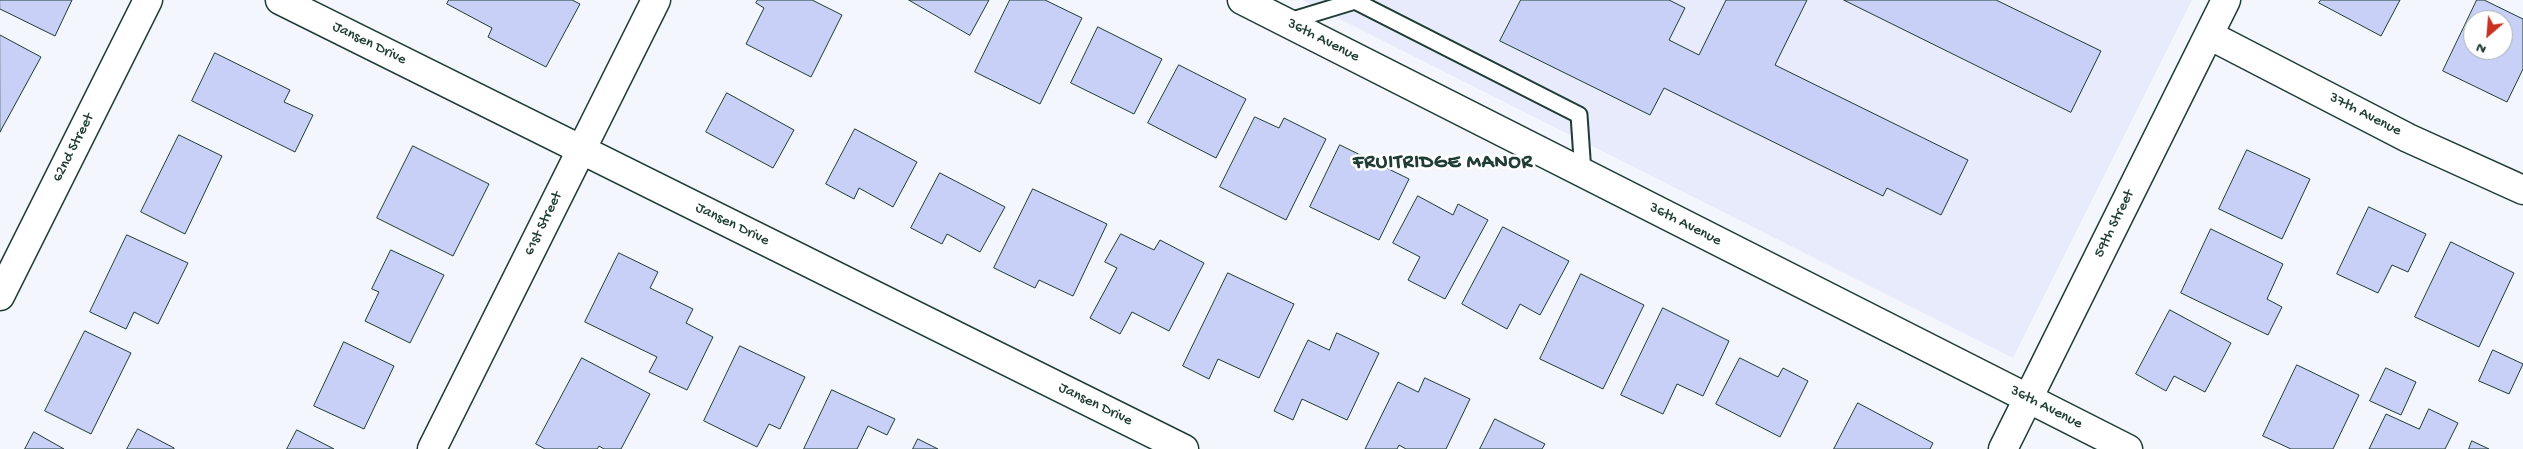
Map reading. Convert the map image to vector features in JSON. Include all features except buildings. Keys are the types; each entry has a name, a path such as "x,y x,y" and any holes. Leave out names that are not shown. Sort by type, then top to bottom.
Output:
{"street":[{"name":"62nd Street","path":"0,296 148,0"},
{"name":"Jansen Drive","path":"280,0 1184,449"},
{"name":"61st Street","path":"432,449 656,0"},
{"name":"36th Avenue","path":"1242,0 2128,449"},
{"name":"59th Street","path":"2004,449 2226,0"},
{"name":"37th Avenue","path":"2209,35 2408,138 2523,190"}],"lane":[{"path":"1286,22 1354,1 1579,115 1583,173"}],"shaded area":[{"path":"1302,0 2192,0 2013,358"}],"district":[{"name":"FRUITRIDGE MANOR","path":"1443,164"}]}
